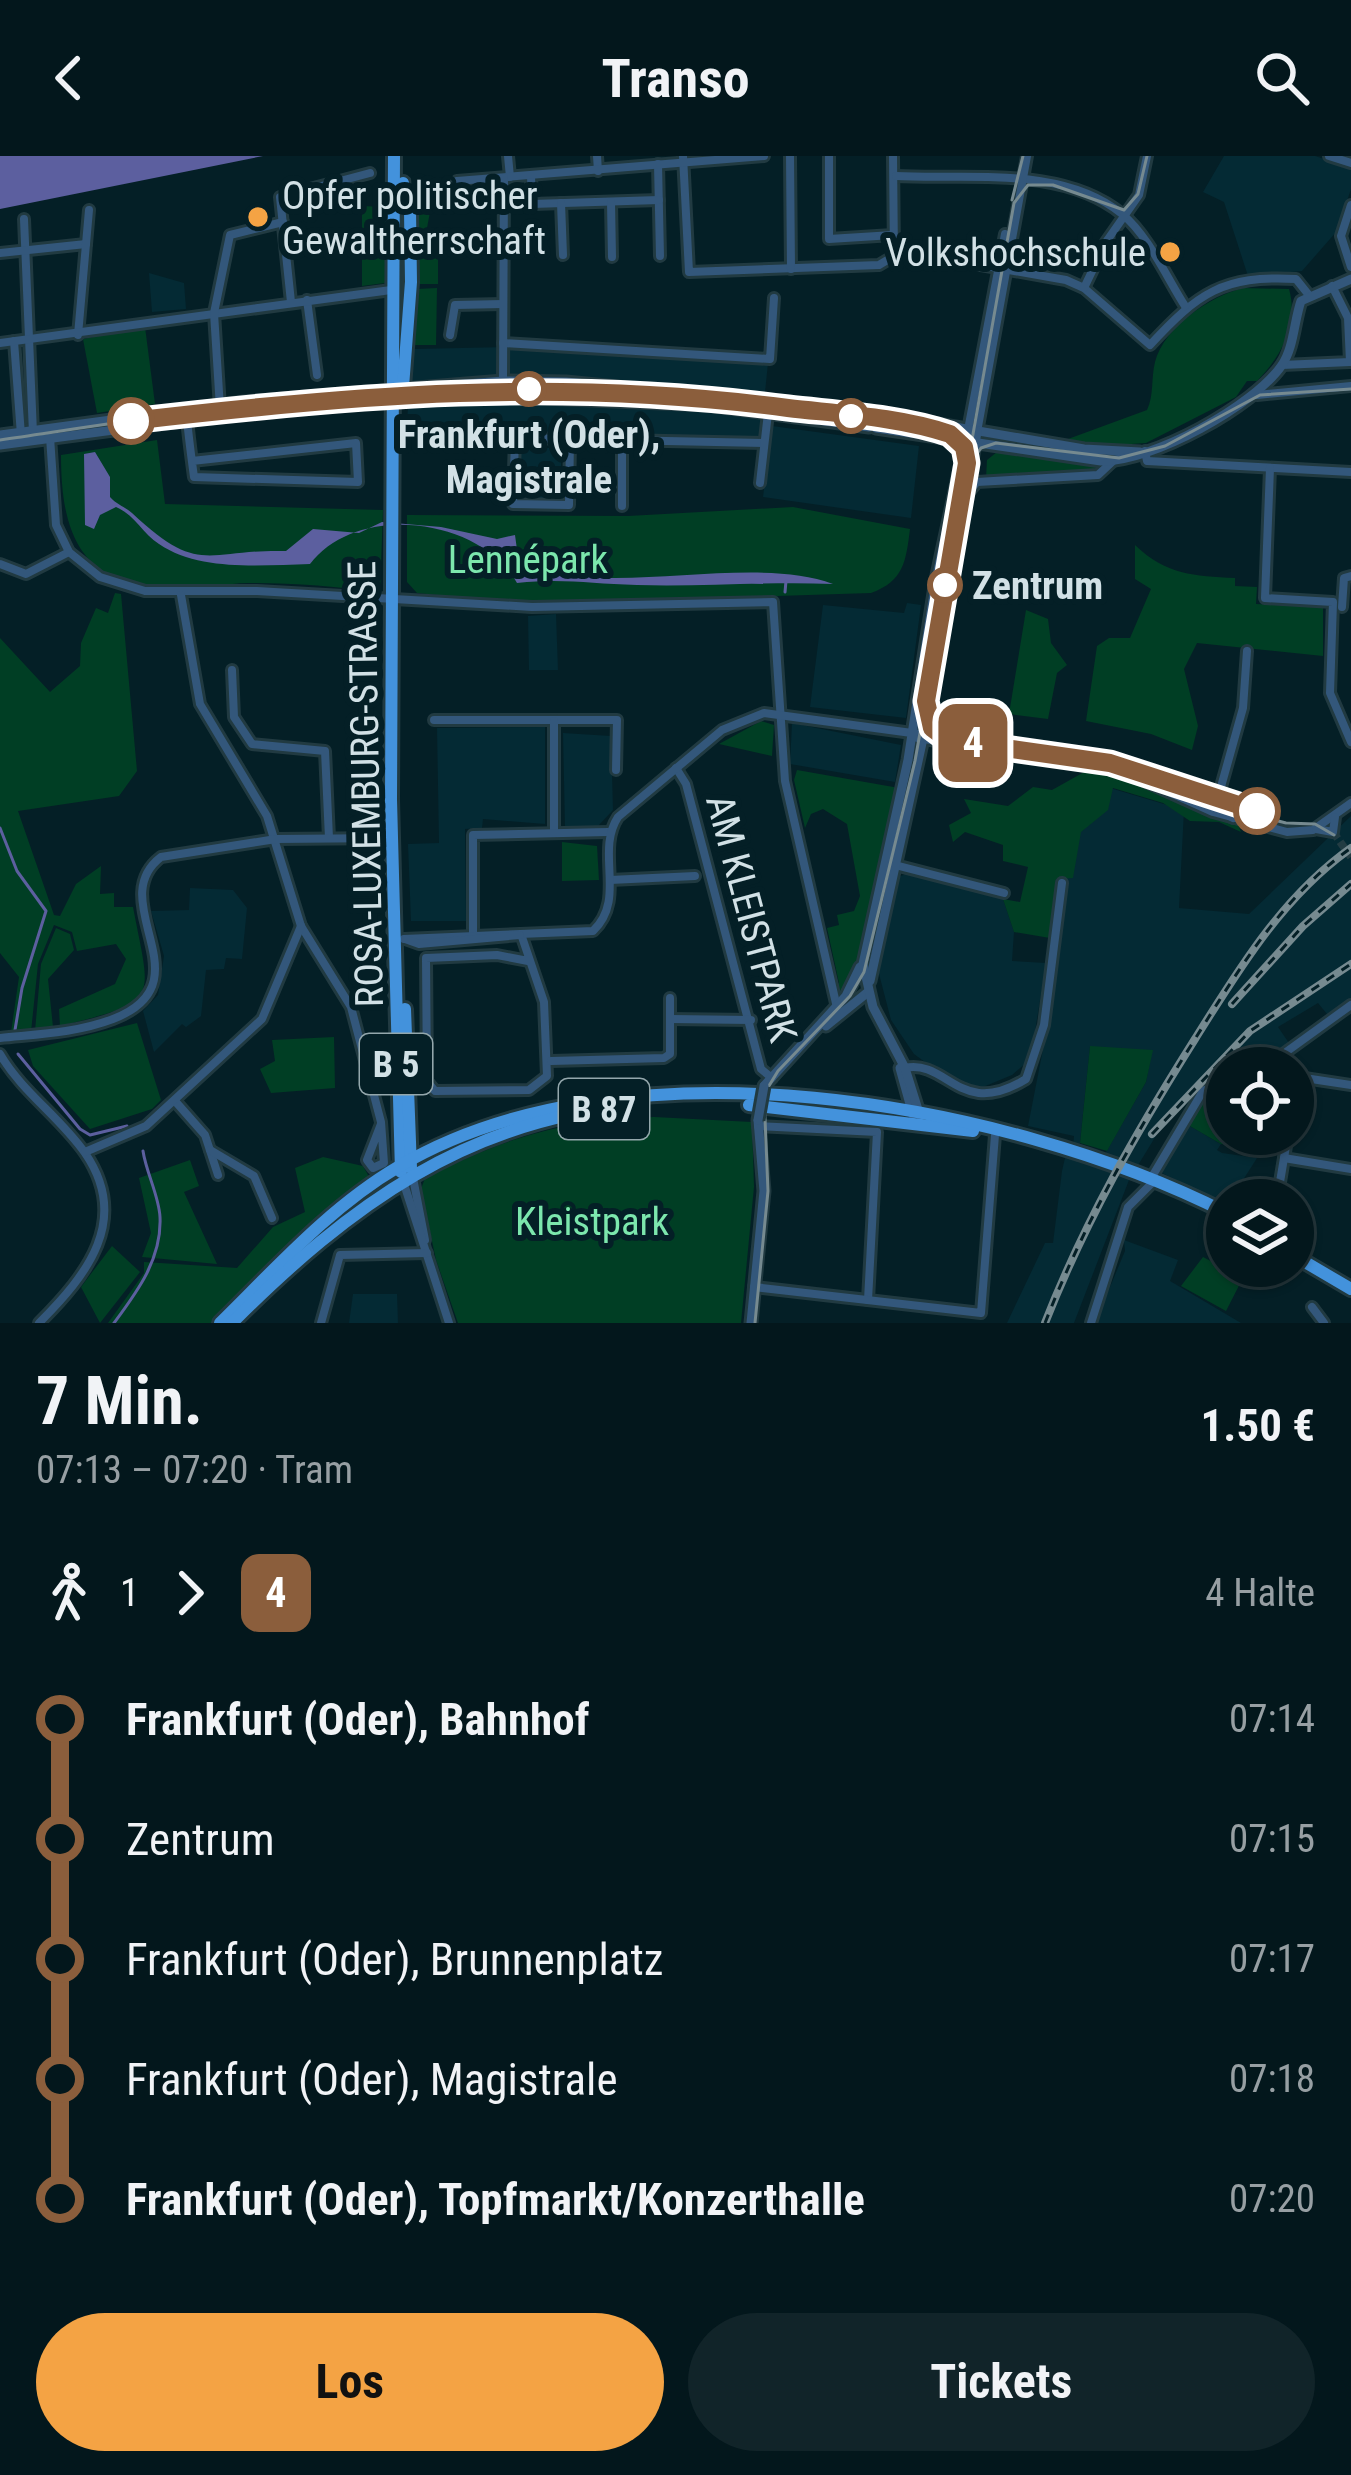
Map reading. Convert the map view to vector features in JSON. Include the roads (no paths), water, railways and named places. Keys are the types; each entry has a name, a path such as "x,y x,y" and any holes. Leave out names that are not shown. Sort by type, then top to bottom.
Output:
{"main road":[{"name":"B 5","path":"394,156 411,282 400,392"},
{"name":"B 5","path":"400,200 391,290 400,392"},
{"name":"ROSA-LUXEMBURG-STRASSE","path":"400,392 396,840 406,1170"},
{"name":"ROSA-LUXEMBURG-STRASSE","path":"401,939 406,1170"},
{"name":"B 87","path":"406,1170 434,1148 534,1112 626,1098 764,1097 917,1114 1082,1151 1206,1206"},
{"name":"B 87","path":"406,1170 500,1134 628,1106 737,1104 917,1114 1152,1179"},
{"path":"408,1118 419,1139 434,1148"},
{"path":"220,1323 337,1210 406,1170"},
{"path":"232,1323 321,1238 406,1170"},
{"path":"1314,1263 1351,1285"}],"street":[{"path":"502,381 508,156"},
{"path":"597,156 598,171"},
{"path":"457,181 764,156"},
{"path":"790,156 791,269"},
{"path":"829,156 829,239 893,235"},
{"path":"893,156 894,256"},
{"path":"837,1011 864,956 1024,156"},
{"path":"1084,288 1138,195 1147,156"},
{"path":"1329,156 1351,163"},
{"path":"683,159 689,272 879,265 894,256 1000,267 1084,288 1150,345 1185,306 1218,285 1296,279 1308,294"},
{"path":"658,164 660,256"},
{"path":"291,302 280,196 370,173"},
{"path":"531,176 532,204 659,200"},
{"path":"896,176 1059,184 1123,214 1185,306"},
{"path":"611,202 612,257"},
{"path":"561,203 562,255"},
{"path":"1351,205 1341,236 1351,267"},
{"path":"78,335 89,210"},
{"path":"24,219 30,340 27,436"},
{"path":"220,410 214,313 230,235 283,222"},
{"path":"0,253 86,244"},
{"path":"1308,294 1351,279"},
{"path":"1282,365 1350,362 1348,318 1331,286"},
{"path":"0,343 391,290"},
{"path":"400,392 875,413 1113,461 1146,456 1256,395 1282,365 1308,294"},
{"path":"503,343 770,359 774,298"},
{"path":"308,299 317,376"},
{"path":"450,335 454,305 502,304"},
{"path":"14,341 27,436"},
{"path":"0,435 27,436 220,410 502,381 570,382 769,406 872,428 1351,472"},
{"path":"569,400 575,392 570,382"},
{"path":"1256,395 1351,386"},
{"path":"760,483 769,406"},
{"path":"187,414 192,461 194,477 358,482 356,443 192,461"},
{"path":"49,433 56,525 69,552 100,578 181,595 257,591 532,608 773,602 783,763 837,1011"},
{"path":"0,445 27,436"},
{"path":"428,436 764,443"},
{"path":"868,992 924,737 966,496 971,436"},
{"path":"515,438 514,504 569,506 570,439"},
{"path":"622,440 622,506"},
{"path":"966,496 977,482 1098,475 1113,461"},
{"path":"1270,468 1265,598 1330,600 1342,607"},
{"path":"0,564 26,574 69,552"},
{"path":"1351,576 1343,578 1330,693 1351,742"},
{"path":"181,595 200,704 252,787 276,839 301,926 353,1013 381,1124 384,1162 373,1168 367,1160 381,1124"},
{"path":"1211,801 1243,708 1247,651"},
{"path":"232,670 234,717 252,744 325,751 329,838"},
{"path":"473,933 473,835 608,832 676,768 731,725 782,713 1120,770 1233,818 1287,832 1313,830 1351,803"},
{"path":"1344,729 1351,714"},
{"path":"434,720 616,720 616,770"},
{"path":"554,721 554,833"},
{"path":"924,737 1142,768 1211,801 1233,818"},
{"name":"AM KLEISTPARK","path":"676,768 686,784 761,1070 769,1082"},
{"path":"1187,799 1211,801"},
{"path":"401,939 593,931 610,906 608,832"},
{"path":"0,1038 56,1034 129,1011 154,986 157,971 141,900 150,866 174,853 276,839 396,840"},
{"path":"894,865 1004,893"},
{"path":"610,880 695,876"},
{"path":"905,1068 922,1067 954,1087 982,1094 1026,1079 1044,1025 1062,884"},
{"path":"85,1152 137,1131 262,1019 301,926"},
{"path":"401,939 437,943 509,940 521,934"},
{"path":"521,934 541,991 551,1061 547,1076 529,1090 439,1093 428,1081 426,958 497,955 527,961"},
{"path":"864,956 873,1007 905,1068 917,1114"},
{"path":"852,986 868,992"},
{"path":"754,1323 771,1190 761,1123 769,1082 837,1011 868,992"},
{"path":"551,1061 664,1058 670,1054 670,998"},
{"path":"854,999 873,1007"},
{"path":"1293,1047 1351,1005"},
{"path":"670,1019 751,1020"},
{"path":"0,1054 12,1074 85,1152 105,1216 105,1236 74,1284 39,1323"},
{"path":"898,1056 917,1114"},
{"path":"1314,1076 1351,1085"},
{"path":"1091,1323 1128,1208 1152,1179 1206,1090"},
{"path":"175,1101 210,1150 218,1175"},
{"path":"761,1123 877,1132 868,1300"},
{"path":"758,1287 981,1313 995,1135"},
{"path":"210,1150 254,1176 265,1192 272,1218"},
{"path":"1280,1179 1284,1155"},
{"path":"1284,1158 1351,1169"},
{"path":"406,1170 449,1323"},
{"path":"320,1323 340,1255 427,1253"},
{"path":"1312,1307 1324,1323"}],"water":[{"path":"0,156 263,156 0,209"},
{"path":"95,452 110,477 110,497 155,533 190,553 286,551 313,529 355,533 331,544 310,564 252,565 212,563 175,553 116,507 100,515 94,529 85,525 84,454"},
{"path":"382,522 441,527 497,539 515,535 518,557 548,571 584,577 756,573 797,575 833,584 517,583 476,543 448,532 386,525 366,530"}],"waterway":[{"path":"785,592 786,581"},
{"path":"0,828 17,871 46,911 22,988 15,1030"},
{"path":"18,1054 80,1129 90,1135 127,1126"},
{"path":"114,1323 146,1274 160,1232 159,1209 143,1151"}],"tunnel":[{"path":"1333,832 1351,857"}],"tram line":[{"path":"1012,200 1023,156"},
{"path":"755,1323 768,1191 764,1094 778,1071 850,996 864,972 915,761 1014,203 1028,185 1053,185 1124,210 1138,194 1147,156"},
{"path":"0,440 242,406 449,389 630,392 870,419"},
{"name":"4","path":"131,421 354,394 529,389 732,401 950,434 964,447 967,463 926,701 928,720 938,736 1125,767 1191,794 1257,811"},
{"path":"969,464 981,448 996,443 1119,458 1165,446 1260,395 1351,389"},
{"path":"877,423 949,437 962,454 962,472"},
{"path":"923,713 931,735 945,742 1124,769 1212,804 1286,823 1315,824 1334,835"}],"railway":[{"path":"1045,1323 1113,1177 1228,987 1283,912 1351,848"},
{"path":"1232,1004 1303,926 1351,884"},
{"path":"1152,1134 1250,1031 1351,964"}],"place":[{"name":"Opfer politischer Gewaltherrschaft","path":"258,217"},
{"name":"Volkshochschule","path":"1170,252"},
{"name":"Frankfurt (Oder), Magistrale","path":"529,389"},
{"name":"Zentrum","path":"945,585"}],"park label":[{"name":"Lennépark","path":"528,559"},
{"name":"Kleistpark","path":"592,1221"}]}
